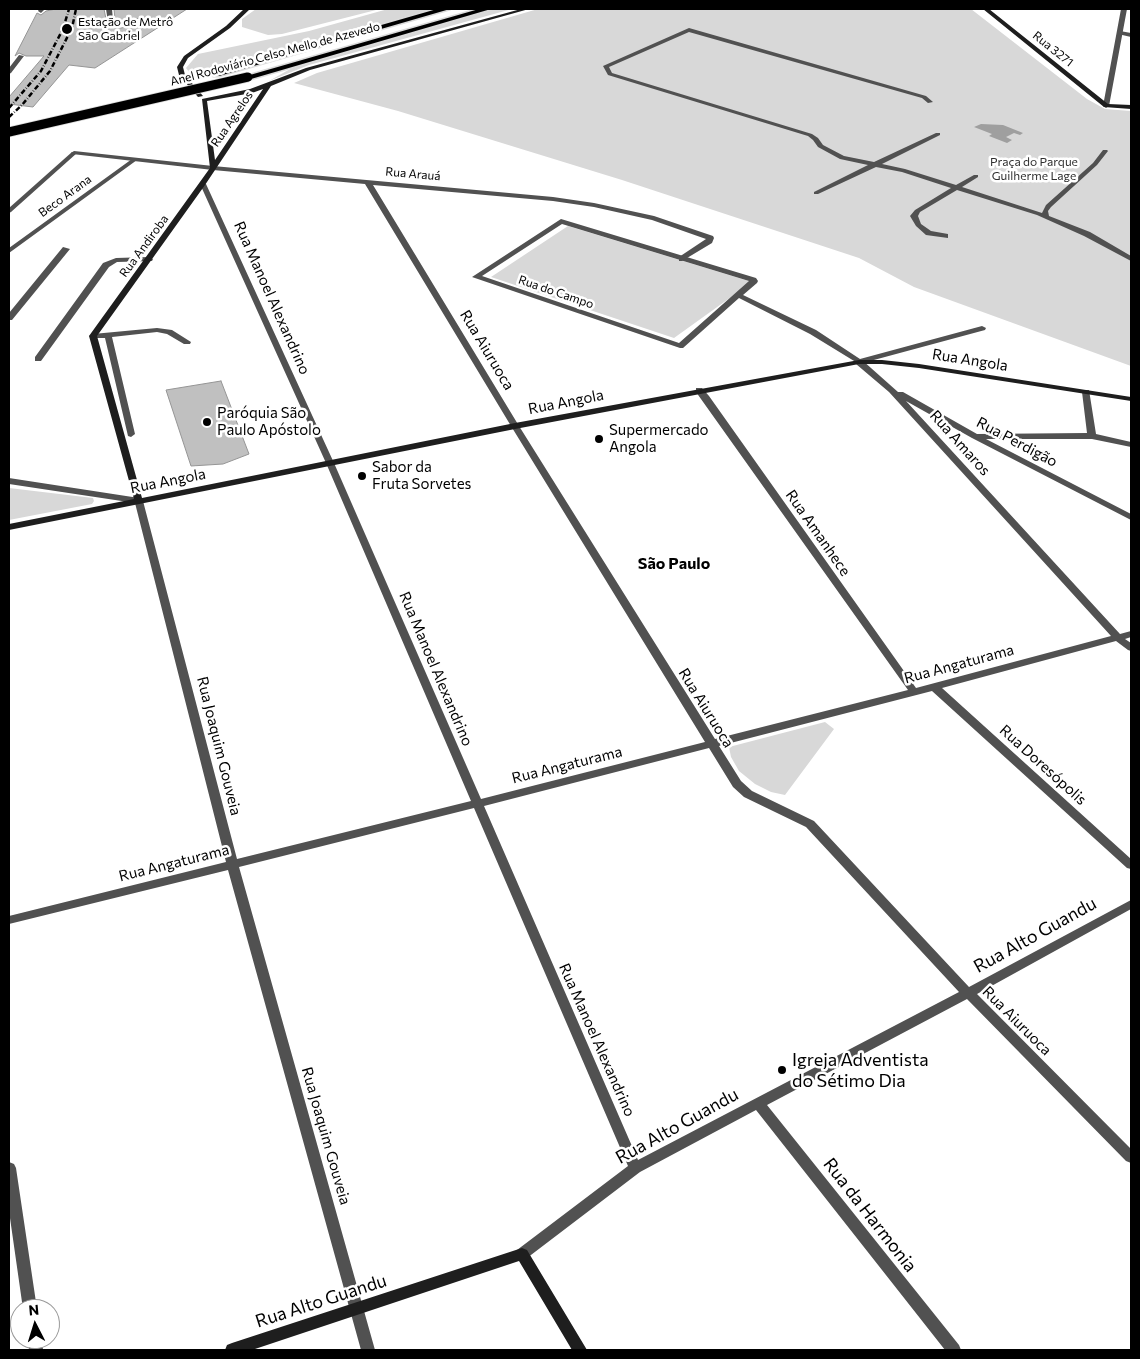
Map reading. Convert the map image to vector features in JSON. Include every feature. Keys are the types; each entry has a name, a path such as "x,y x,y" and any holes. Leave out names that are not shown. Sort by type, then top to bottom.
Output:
{"highway":[{"name":"Anel Rodoviário Celso Mello de Azevedo","path":"9,122 216,74 446,9"},
{"name":"Anel Rodoviário Celso Mello de Azevedo","path":"9,132 248,77 487,9"}],"street":[{"path":"109,9 110,21 123,25 146,21"},
{"path":"213,168 204,100 182,75 180,66 186,57 223,31 248,9"},
{"name":"Anel Rodoviário Celso Mello de Azevedo","path":"204,100 252,91 308,68 526,9"},
{"name":"Rua 3271","path":"986,9 1106,106"},
{"path":"1124,9 1106,106 1131,107"},
{"path":"930,102 924,97 689,30 606,66 610,74 810,135 829,153 842,158 903,170 1046,217 1087,234 1131,259"},
{"path":"1120,33 1131,34"},
{"path":"9,72 21,56"},
{"path":"9,60 17,63"},
{"path":"9,66 17,63"},
{"name":"Rua Agrelos","path":"213,168 270,83"},
{"path":"816,193 938,134"},
{"path":"1046,217 1045,211 1048,206 1095,164 1105,151"},
{"name":"Rua Arauá","path":"9,211 74,153 594,205 654,218 710,238 682,259"},
{"name":"Beco Arana","path":"9,251 134,160"},
{"name":"Rua Andiroba","path":"93,336 213,168"},
{"path":"945,236 929,233 918,225 914,216 917,211 976,176"},
{"name":"Rua Aiuruoca","path":"367,181 710,744 737,784 748,794 810,824 968,993 1131,1157"},
{"name":"Rua Manoel Alexandrino","path":"203,184 330,463 635,1168"},
{"name":"Rua do Campo","path":"561,221 682,259 754,281 680,346 476,277 561,221"},
{"path":"9,318 66,249"},
{"path":"38,359 106,265 116,260 149,259"},
{"name":"Rua Amaros","path":"738,295 813,332 859,362 892,390 1118,638 1131,648"},
{"path":"859,362 982,328"},
{"path":"93,336 157,330 169,332 187,342"},
{"path":"108,335 131,434"},
{"name":"Rua Joaquim Gouveia","path":"93,336 139,501 232,863 368,1350"},
{"name":"Rua Angola","path":"9,527 699,390 859,362 919,366 1131,399"},
{"name":"Rua Amanhece","path":"699,390 914,692"},
{"name":"Rua Perdigão","path":"892,390 975,436 1131,517"},
{"path":"1086,392 1092,436"},
{"path":"975,436 1092,436 1131,444"},
{"path":"9,481 139,501"},
{"name":"Rua Angaturama","path":"9,920 232,863 476,804 934,687 1131,634"},
{"name":"Rua Doresópolis","path":"934,687 1131,865"},
{"name":"Rua Alto Guandu","path":"232,1350 522,1254 635,1168 968,993 1131,904"},
{"name":"Rua da Harmonia","path":"758,1103 954,1350"},
{"path":"9,1168 29,1299"},
{"path":"522,1254 580,1350"}],"green space":[{"path":"256,9 380,9 282,34 268,35 242,27 242,19"},
{"path":"388,9 434,9 348,34 190,73 186,68 198,54 309,31"},
{"path":"494,9 512,9 309,65 269,81 299,64"},
{"name":"Praça do Parque Guilherme Lage","path":"538,9 971,9 1087,99 1105,109 1131,111 1131,366 914,287 859,258 622,180 398,111 294,83 317,73"},
{"path":"568,226 752,282 674,338 491,277"},
{"path":"9,488 93,498 94,501 92,504 9,520"},
{"path":"825,722 834,729 785,795 771,792 755,784 739,771 731,757 729,747"}],"shaded area":[{"path":"981,124 1003,125 1023,133 1020,135 1014,133 1006,137 1012,140 1007,143 989,136 992,134 974,127"}],"building":[{"path":"56,9 104,9 107,24 121,28 151,21 146,17 123,21 115,19 114,9 187,9 95,68 69,65 33,107 9,104 9,97 44,56 26,56 19,53 15,56 37,13 41,15 46,11"},
{"name":"Paróquia São Paulo Apóstolo","path":"221,381 249,454 223,464 191,466 166,390"}],"railway":[{"path":"9,108 41,71 63,29 69,9"},
{"path":"9,117 22,105 50,71 72,28 76,9"}],"place":[{"name":"Estação de Metrô São Gabriel","path":"67,29"},
{"name":"Paróquia São Paulo Apóstolo","path":"207,422"},
{"name":"Supermercado Angola","path":"599,439"},
{"name":"Sabor da Fruta Sorvetes","path":"362,476"},
{"name":"Igreja Adventista do Sétimo Dia","path":"782,1070"}],"district":[{"name":"São Paulo","path":"674,564"}]}
